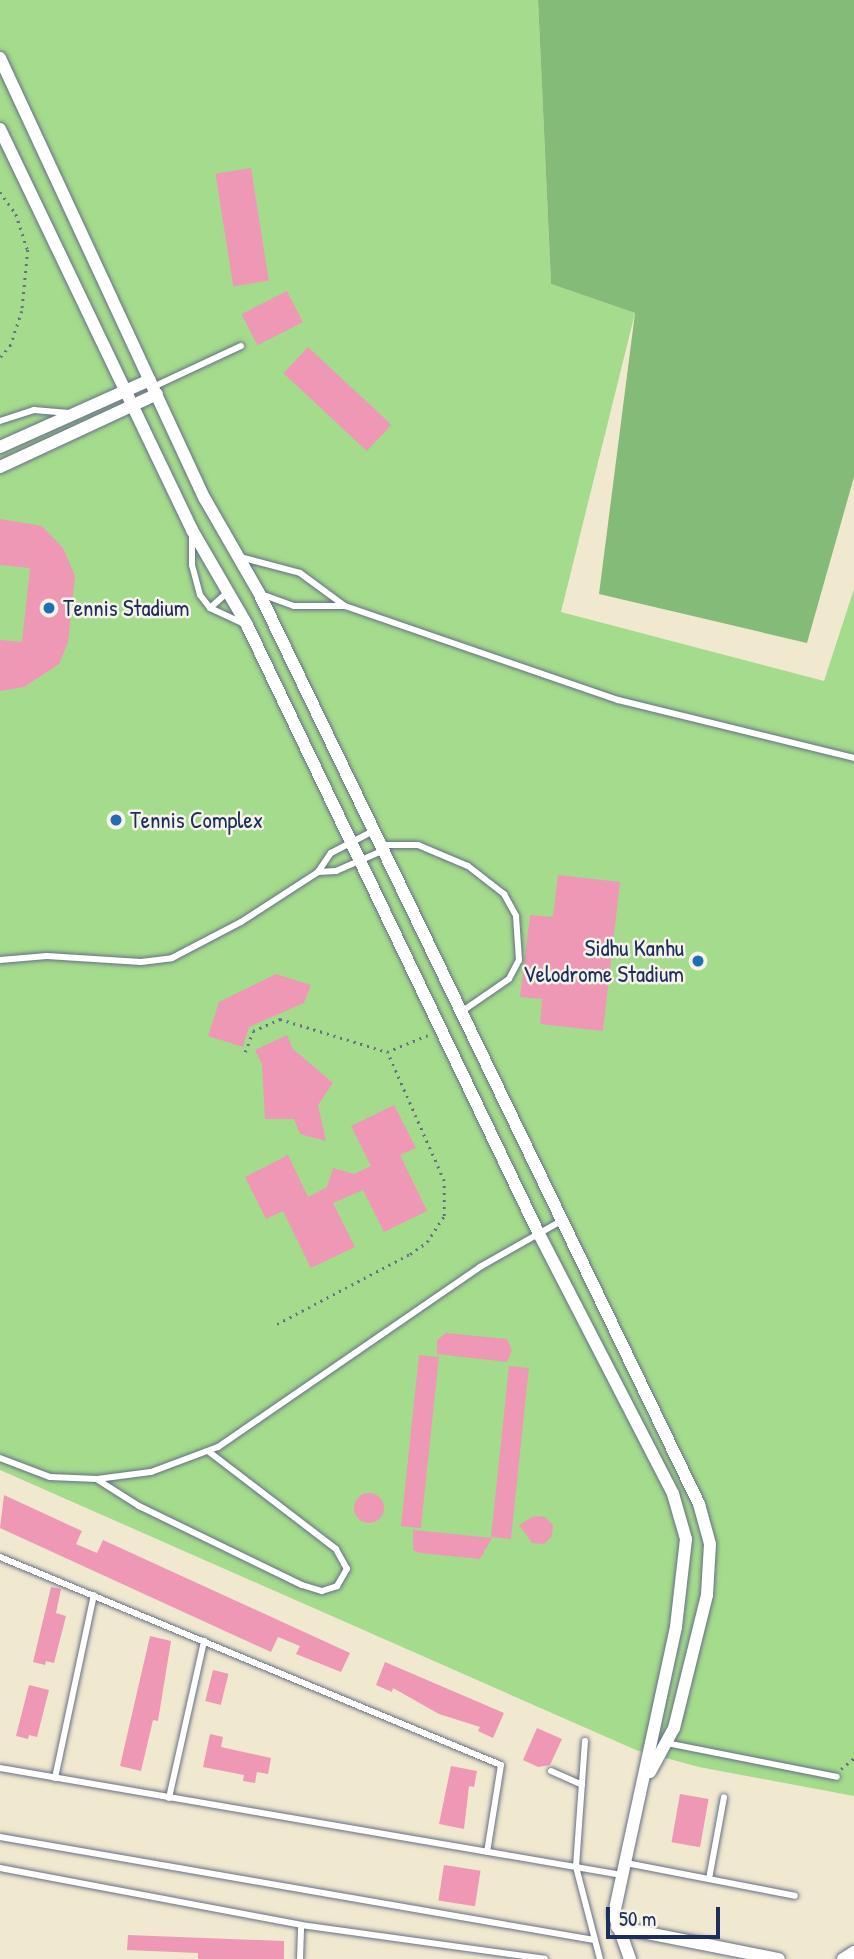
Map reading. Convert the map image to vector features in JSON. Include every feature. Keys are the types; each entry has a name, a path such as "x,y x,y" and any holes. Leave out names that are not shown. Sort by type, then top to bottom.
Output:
{"street":[{"path":"0,58 205,499 259,593 460,1013 687,1475 710,1544 700,1625 666,1743 646,1779"},
{"path":"0,129 192,530 247,625 538,1232 673,1494 686,1539 676,1627 646,1779 614,1914 630,1959"},
{"path":"0,447 69,413 126,390 153,387"},
{"path":"0,467 133,406 153,387"},
{"path":"617,1927 779,1959"},
{"path":"843,1959 854,1952"}],"lane":[{"path":"153,387 241,346"},
{"path":"0,421 34,410 69,413"},
{"path":"192,530 191,565 200,595 210,608 247,625"},
{"path":"238,557 300,573 345,606 618,700 713,727 854,758"},
{"path":"210,608 228,592"},
{"path":"259,593 294,606 345,606"},
{"path":"0,960 47,956 141,962 172,958 241,922 318,872 331,853 373,831"},
{"path":"318,872 336,871 381,848 418,845 468,866 504,894 516,916 519,960 509,979 460,1013"},
{"path":"0,1458 50,1477 97,1479 151,1472 208,1451 248,1430 480,1267 561,1221"},
{"path":"97,1479 139,1506 302,1586 321,1591 343,1580 345,1562 336,1549 208,1451"},
{"path":"0,1557 501,1765 487,1852"},
{"path":"55,1778 94,1595"},
{"path":"169,1798 204,1641"},
{"path":"585,1741 576,1867 600,1959"},
{"path":"666,1743 837,1777"},
{"path":"0,1768 576,1867 625,1869 709,1880 795,1896"},
{"path":"551,1771 582,1785"},
{"path":"709,1880 724,1797"},
{"path":"0,1837 594,1940"},
{"path":"0,1868 301,1925 545,1959"},
{"path":"300,1959 301,1925"}],"path":[{"path":"0,192 16,214 28,250 22,311 11,345 0,358"},
{"path":"245,1052 253,1031 280,1019 387,1052 442,1030"},
{"path":"276,1324 410,1254 427,1242 444,1216 444,1181 387,1052"},
{"path":"837,1777 844,1764 854,1758"}],"green space":[{"path":"0,0 538,0 551,284 635,313 561,612 824,681 854,589 854,1796 699,1767 636,1750 0,1470"},
{"path":"538,0 854,0 854,477 807,643 599,594 635,313 551,284"}],"building":[{"path":"251,168 269,281 233,286 215,174"},
{"path":"287,291 303,322 257,345 242,314"},
{"path":"308,347 391,425 367,451 283,373"},
{"name":"Tennis Stadium","path":"0,519 42,526 63,548 75,576 68,642 59,664 24,687 0,691 0,640 22,642 30,568 0,565"},
{"path":"558,875 620,882 603,1031 540,1024 542,999 520,997 530,915 553,917"},
{"path":"276,974 311,985 304,1003 249,1027 243,1047 208,1036 219,1002"},
{"path":"287,1035 293,1049 333,1083 318,1105 326,1141 300,1134 294,1119 265,1119 262,1064 255,1050"},
{"path":"394,1105 416,1148 400,1155 427,1211 384,1232 363,1190 333,1203 355,1247 311,1268 283,1211 266,1219 245,1177 288,1155 308,1197 327,1187 333,1168 354,1174 371,1166 351,1126"},
{"path":"446,1333 507,1339 512,1350 507,1362 437,1354 437,1340"},
{"path":"419,1355 439,1357 421,1528 401,1526"},
{"path":"509,1366 529,1368 511,1539 491,1537"},
{"path":"369,1493 379,1498 384,1508 379,1518 369,1523 359,1518 354,1508 359,1498"},
{"path":"4,1495 82,1531 76,1544 97,1553 103,1540 350,1653 341,1672 296,1654 300,1646 278,1637 271,1652 0,1528"},
{"path":"534,1516 545,1517 553,1525 552,1536 544,1544 532,1543 519,1525"},
{"path":"413,1530 492,1538 480,1559 420,1553 413,1550"},
{"path":"51,1587 61,1589 56,1613 66,1616 54,1663 46,1661 45,1665 33,1662"},
{"path":"150,1636 171,1641 158,1721 153,1720 141,1771 120,1766"},
{"path":"385,1662 504,1713 493,1738 478,1731 480,1727 439,1714 393,1688 392,1692 376,1685"},
{"path":"213,1670 229,1674 221,1705 205,1701"},
{"path":"29,1685 49,1690 37,1737 29,1735 28,1739 16,1736"},
{"path":"537,1728 562,1739 550,1765 538,1767 523,1760"},
{"path":"210,1734 223,1737 221,1747 271,1758 268,1774 257,1772 255,1783 243,1781 244,1775 203,1767"},
{"path":"451,1766 477,1771 474,1787 469,1786 464,1829 439,1824"},
{"path":"680,1794 709,1799 700,1847 671,1842"},
{"path":"444,1865 481,1871 475,1906 438,1901"},
{"path":"128,1935 284,1941 284,1959 198,1959 198,1953 127,1950"}],"place":[{"name":"Tennis Stadium","path":"49,608"},
{"name":"Tennis Complex","path":"116,820"},
{"name":"Sidhu Kanhu Velodrome Stadium","path":"698,961"}]}
